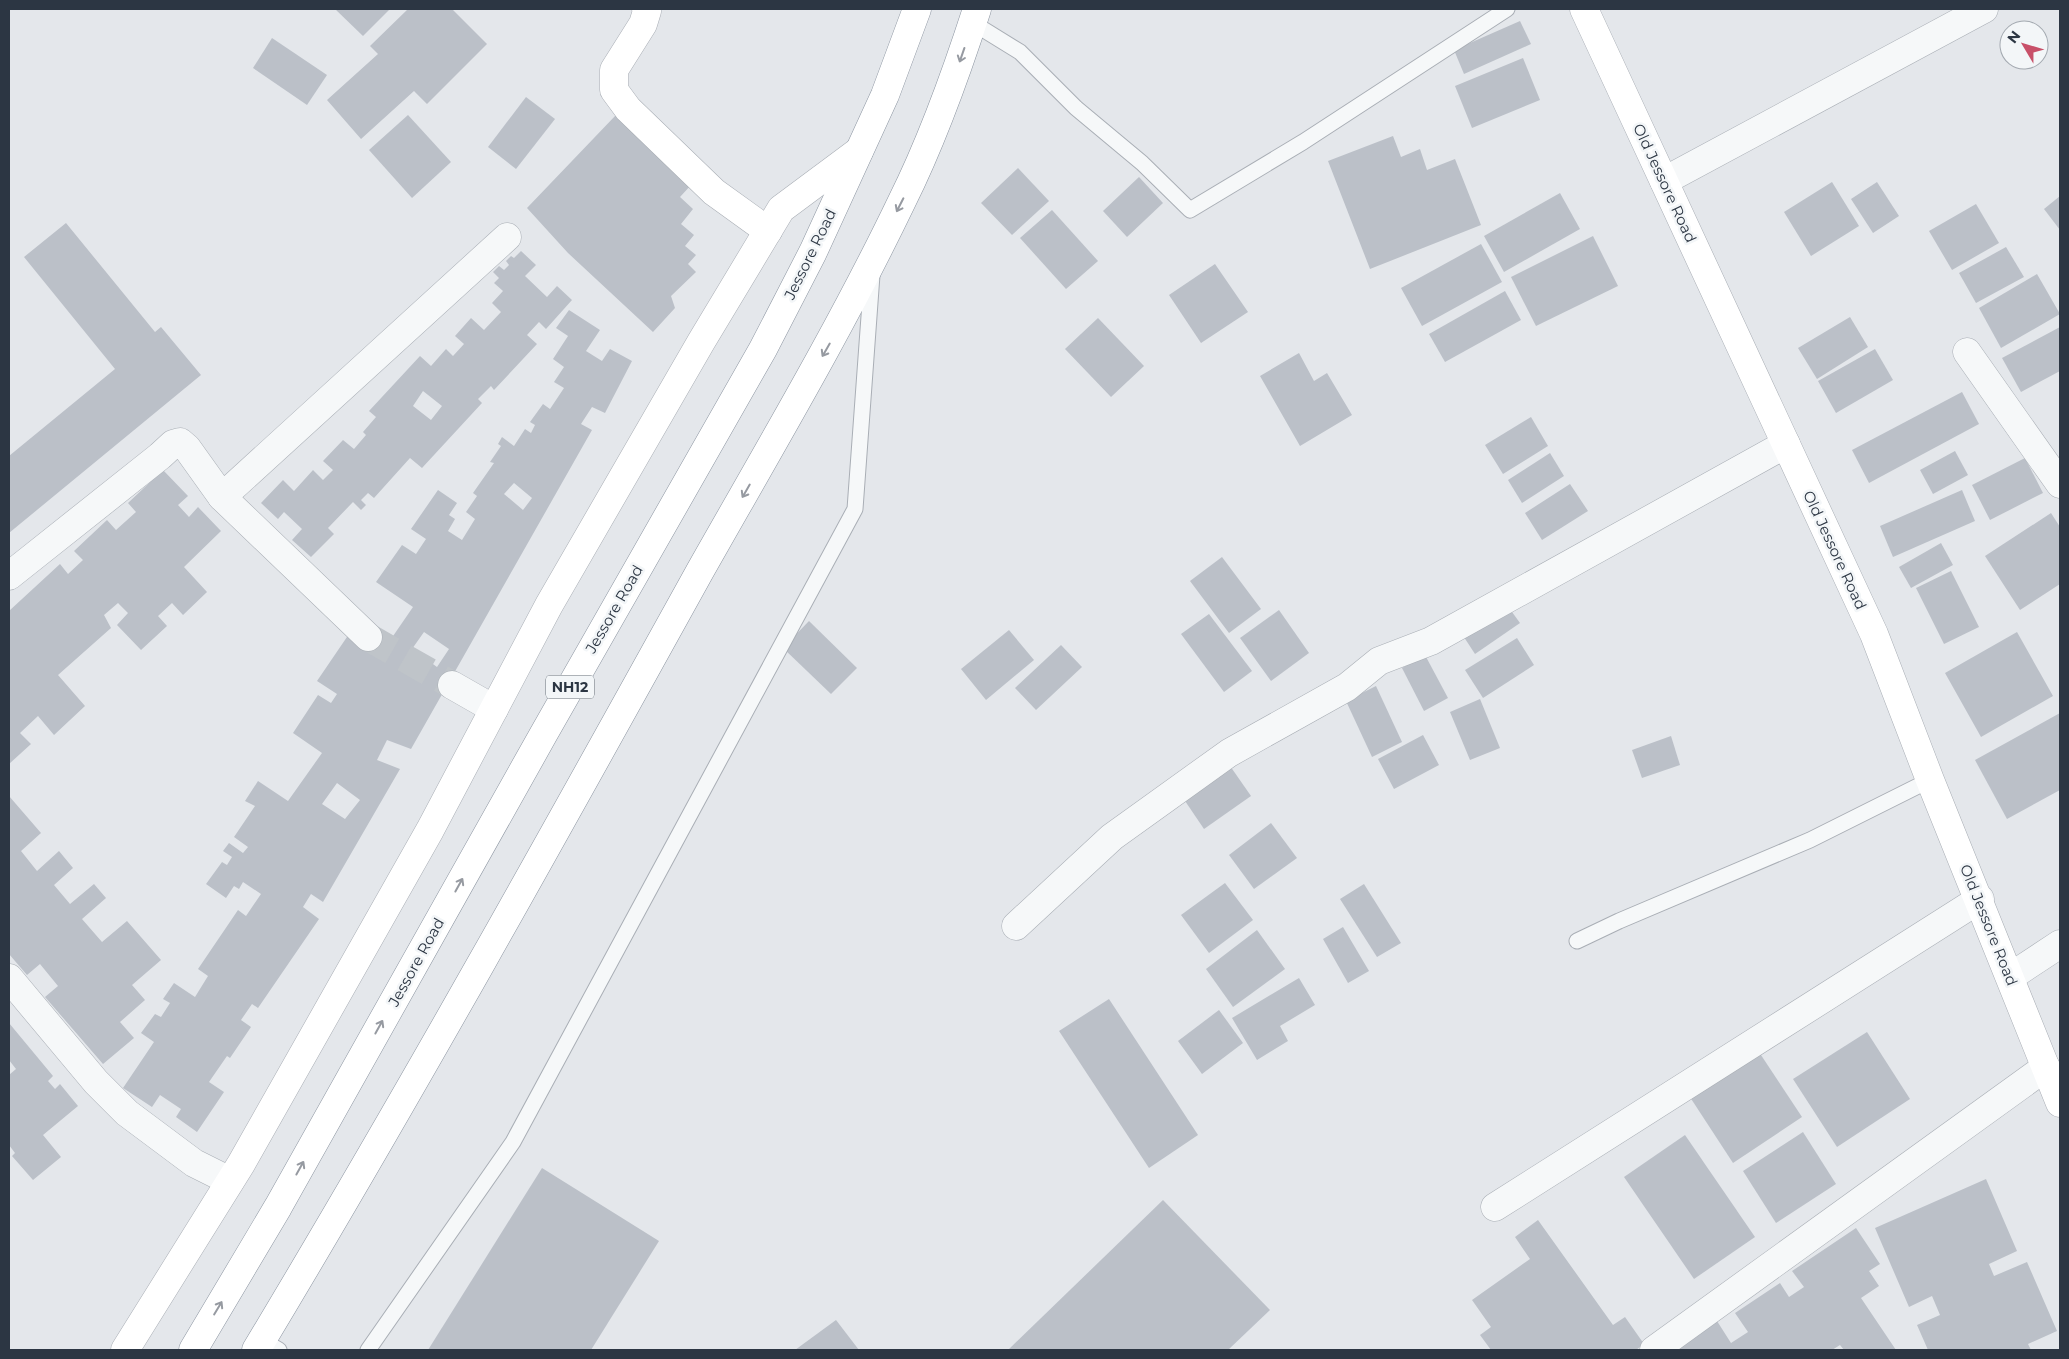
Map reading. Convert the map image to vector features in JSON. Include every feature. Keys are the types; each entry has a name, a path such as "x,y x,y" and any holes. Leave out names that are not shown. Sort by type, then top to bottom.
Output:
{"main road":[{"name":"Jessore Road","path":"192,1350 283,1198 547,727 763,349 813,252 885,95 917,9"},
{"name":"Old Jessore Road","path":"1584,9 1874,634 1930,780 1980,899 2060,1103"},
{"path":"649,14 614,70 614,90 628,109 714,192 768,231"},
{"path":"266,1347 331,1225 545,853 702,568 834,337 904,198 946,100 975,16"},
{"path":"125,1350 230,1181 430,830 549,605 696,350 781,209 859,151"}],"street":[{"path":"1664,181 1984,9"},
{"path":"222,497 507,237"},
{"path":"1967,352 2060,484"},
{"path":"9,576 172,444 180,442 187,448 222,497 368,637"},
{"path":"1016,926 1112,837 1229,753 1347,688 1379,661 1431,642 1786,444"},
{"path":"452,685 494,709"},
{"path":"1495,1207 1980,899"},
{"path":"2010,977 2060,944"},
{"path":"9,978 96,1082 127,1114 194,1163 230,1181"},
{"path":"1654,1350 2046,1067"}],"lane":[{"path":"975,16 1020,52 1076,108 1142,163 1190,210 1303,142 1507,9"},
{"path":"368,1350 514,1142 855,509 873,259"},
{"path":"1577,941 1619,921 1810,840 1930,780"}],"building":[{"path":"335,9 390,9 363,36"},
{"path":"408,9 452,9 487,44 427,104 414,91 361,139 327,100 378,54 370,46"},
{"path":"1520,21 1531,44 1464,74 1454,50"},
{"path":"272,38 327,75 307,105 253,68"},
{"path":"1523,58 1540,100 1472,128 1455,86"},
{"path":"526,97 555,119 516,169 488,147"},
{"path":"408,115 451,162 412,198 369,150"},
{"path":"616,115 691,185 680,197 693,209 681,224 694,235 685,246 696,255 688,264 696,272 671,296 675,308 653,332 568,253 527,208"},
{"path":"1393,136 1401,157 1420,149 1427,170 1455,159 1481,225 1370,269 1328,161"},
{"path":"1018,168 1049,201 1012,235 981,203"},
{"path":"1139,177 1163,203 1127,237 1103,211"},
{"path":"1832,182 1859,226 1811,256 1784,212"},
{"path":"1877,182 1899,216 1873,233 1851,199"},
{"path":"1560,193 1580,229 1504,272 1484,236"},
{"path":"2060,196 2060,230 2044,209"},
{"path":"1976,204 1999,243 1952,270 1929,231"},
{"path":"1052,210 1098,261 1066,289 1020,238"},
{"path":"66,223 155,332 161,327 201,375 9,533 9,456 115,369 24,257"},
{"path":"1593,236 1618,286 1536,326 1511,277"},
{"path":"1481,244 1502,282 1422,326 1401,288"},
{"path":"2006,247 2024,277 1976,303 1959,273"},
{"path":"521,251 536,265 525,276 547,297 557,286 572,300 546,329 539,322 527,335 537,344 494,390 491,386 478,399 482,403 422,468 410,458 374,498 368,493 361,500 366,505 361,510 353,502 328,528 334,534 311,557 292,540 302,529 284,512 278,519 261,503 283,480 294,491 313,470 323,480 333,470 323,461 343,440 354,449 366,435 363,432 376,417 369,411 420,356 431,366 446,349 453,356 464,344 455,336 471,318 484,330 501,312 492,303 503,291 494,283 499,278 493,272 499,266 504,270 509,265 506,261 511,256 514,258","holes":["423,391 442,406 431,420 413,406"]},
{"path":"1215,264 1248,312 1201,343 1169,295"},
{"path":"2037,274 2060,314 2001,348 1979,308"},
{"path":"1505,291 1521,320 1445,362 1429,334"},
{"path":"569,310 600,330 586,351 602,361 610,349 632,361 605,413 592,407 581,424 592,430 411,749 387,740 377,760 400,769 323,902 311,894 303,907 319,919 258,1008 252,1004 241,1020 251,1027 230,1058 227,1056 209,1082 224,1092 197,1132 176,1117 181,1109 160,1095 152,1107 123,1088 154,1042 141,1033 155,1014 161,1017 170,1003 163,999 174,983 195,997 208,976 198,969 238,910 246,916 261,894 243,882 239,889 234,886 226,898 206,884 222,862 227,865 232,857 223,851 229,843 243,853 248,847 234,837 255,806 245,801 258,781 288,801 322,753 293,733 318,695 331,703 337,694 317,681 349,634 380,655 413,607 376,582 402,545 416,554 426,539 411,529 438,490 457,503 449,515 455,519 448,531 462,540 475,519 466,512 477,496 473,493 494,463 490,462 501,446 498,444 502,437 514,446 525,429 531,433 535,425 530,422 543,404 550,409 564,388 554,382 564,367 553,359 568,336 556,328","holes":["514,483 532,498 523,510 504,494","424,632 449,649 437,667 412,649","337,783 360,800 345,819 322,804"]},
{"path":"1850,317 1868,347 1817,379 1798,348"},
{"path":"1098,318 1144,366 1111,397 1065,349"},
{"path":"2060,327 2060,371 2021,392 2002,358"},
{"path":"1875,349 1893,380 1836,413 1818,381"},
{"path":"1299,353 1314,381 1327,373 1352,415 1300,446 1260,376"},
{"path":"1962,392 1979,424 1869,483 1852,450"},
{"path":"1531,417 1548,446 1503,474 1485,445"},
{"path":"1955,451 1968,475 1933,494 1920,470"},
{"path":"1550,453 1564,476 1522,503 1508,480"},
{"path":"2025,458 2043,493 1990,520 1972,485"},
{"path":"163,470 188,496 178,505 189,517 198,507 221,531 184,567 207,592 183,615 172,603 158,616 167,626 141,650 117,625 128,613 118,603 104,615 111,628 58,675 85,706 54,735 38,716 20,733 31,744 9,764 9,611 60,564 68,574 83,560 74,551 107,520 116,530 136,512 128,503"},
{"path":"1570,484 1588,511 1542,540 1525,513"},
{"path":"1962,490 1975,521 1893,557 1880,526"},
{"path":"2051,513 2060,527 2060,584 2020,610 1985,556"},
{"path":"1941,543 1953,565 1911,588 1899,567"},
{"path":"1222,557 1261,609 1229,633 1190,581"},
{"path":"1951,571 1979,627 1944,644 1916,588"},
{"path":"1504,601 1520,623 1475,654 1460,631"},
{"path":"1279,610 1309,653 1271,681 1240,638"},
{"path":"1209,614 1252,671 1224,692 1181,634"},
{"path":"809,621 857,668 831,694 783,648"},
{"path":"1009,630 1034,660 986,700 961,669"},
{"path":"2017,632 2053,696 1981,737 1945,673"},
{"path":"1517,638 1534,665 1483,698 1465,670"},
{"path":"1061,645 1082,667 1036,710 1015,688"},
{"path":"1425,655 1448,698 1424,711 1402,668"},
{"path":"1376,686 1402,742 1372,757 1346,701"},
{"path":"1480,699 1500,748 1470,760 1450,712"},
{"path":"2060,713 2060,790 2007,819 1975,760"},
{"path":"1423,735 1439,765 1394,789 1378,759"},
{"path":"1671,736 1680,765 1642,778 1632,750"},
{"path":"1228,763 1251,796 1204,829 1181,795"},
{"path":"9,796 41,833 21,851 37,871 59,851 73,868 54,885 70,904 94,884 106,898 82,919 102,942 127,921 161,960 132,985 145,1000 120,1022 134,1038 103,1064 45,997 58,986 40,964 27,975 9,954"},
{"path":"1271,823 1297,858 1254,889 1229,855"},
{"path":"1225,883 1253,920 1209,953 1181,915"},
{"path":"1364,884 1401,943 1377,957 1340,899"},
{"path":"1343,927 1369,971 1348,983 1323,939"},
{"path":"1257,930 1285,969 1233,1007 1206,969"},
{"path":"1299,978 1315,1005 1280,1026 1288,1041 1257,1060 1232,1018"},
{"path":"1109,999 1198,1135 1149,1168 1059,1031"},
{"path":"1219,1010 1243,1043 1202,1074 1178,1041"},
{"path":"9,1023 53,1076 48,1081 55,1089 60,1084 78,1106 43,1135 61,1157 33,1180 12,1156 15,1153 9,1145 9,1075 16,1069 9,1060"},
{"path":"1867,1032 1910,1099 1837,1147 1793,1079"},
{"path":"1755,1046 1802,1117 1733,1163 1686,1091"},
{"path":"1803,1132 1836,1184 1776,1223 1743,1171"},
{"path":"1685,1135 1755,1237 1694,1279 1624,1177"},
{"path":"542,1168 659,1241 591,1350 428,1350"},
{"path":"1986,1179 2017,1251 1989,1264 1994,1276 2027,1262 2057,1331 2028,1344 2031,1350 1928,1350 1917,1325 1940,1315 1932,1296 1909,1307 1875,1228"},
{"path":"1163,1200 1270,1310 1228,1350 1008,1350"},
{"path":"1538,1220 1613,1325 1625,1317 1644,1344 1636,1350 1491,1350 1480,1335 1491,1327 1472,1300 1530,1259 1515,1237"},
{"path":"1856,1228 1880,1264 1869,1271 1879,1286 1861,1298 1896,1350 1844,1350 1840,1345 1832,1350 1674,1350 1717,1321 1731,1343 1748,1332 1735,1313 1780,1283 1789,1297 1804,1287 1792,1271"},
{"path":"836,1320 859,1350 795,1350"}],"tunnel":[{"path":"368,637 452,685"}]}
